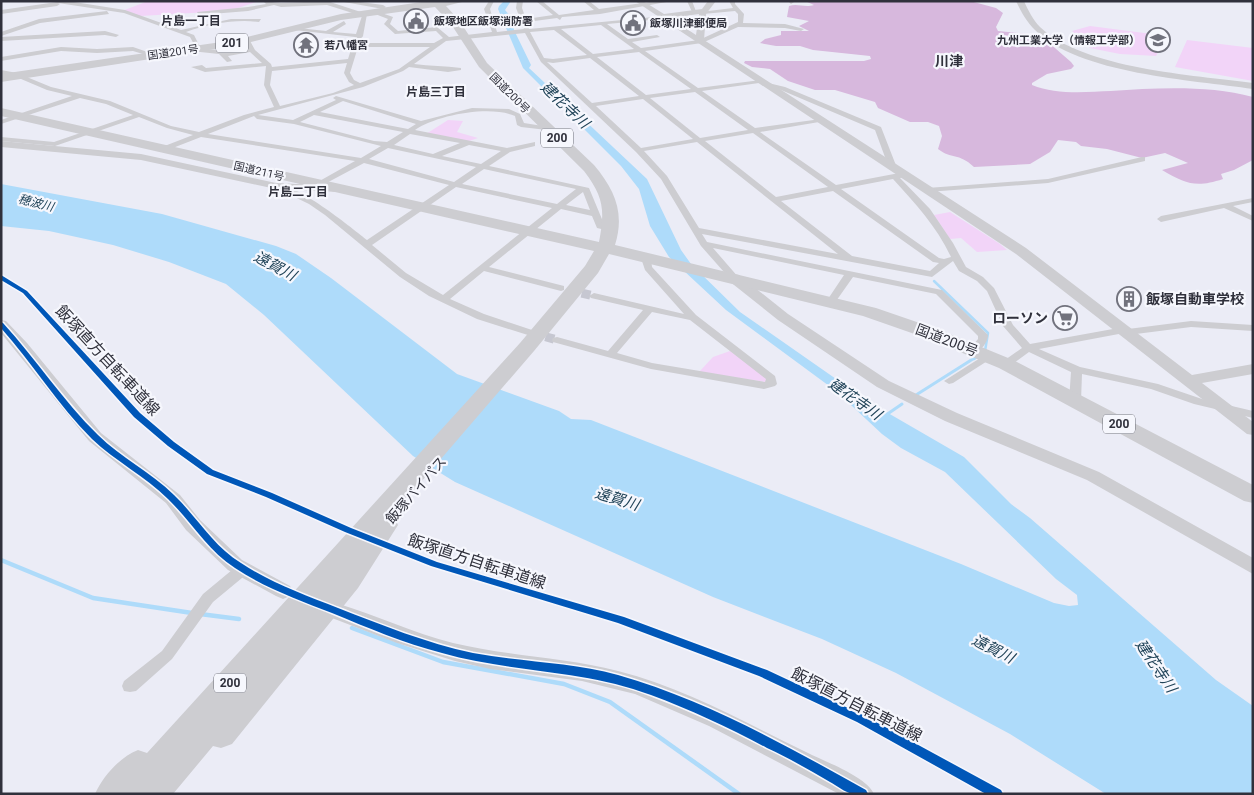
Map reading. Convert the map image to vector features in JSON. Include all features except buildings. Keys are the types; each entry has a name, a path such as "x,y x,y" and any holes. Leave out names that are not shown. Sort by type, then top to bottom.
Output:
{"highway":[{"name":"国道201号","path":"1,78 15,74 195,49 249,45 289,29 368,12 438,2 461,1"},
{"path":"438,2 448,19 465,34"},
{"path":"438,2 465,34"},
{"name":"国道200号","path":"465,34 492,66 526,100 599,166 611,182 619,198 623,214 610,251"},
{"name":"国道200号","path":"465,34 483,65 589,168 602,184 610,200 612,216 610,251"},
{"name":"国道211号","path":"1,112 610,251"},
{"name":"国道200号","path":"610,251 830,302 901,322 986,355 1253,495"},
{"name":"飯塚バイパス","path":"335,575 538,342 594,285 610,251"},
{"path":"111,794 228,663 335,575"},
{"path":"171,794 284,662 335,575"},
{"name":"200","path":"131,794 335,575"},
{"name":"200","path":"152,794 335,575"}],"street":[{"path":"263,1 272,4"},
{"path":"345,1 390,8"},
{"path":"492,1 487,9 497,33"},
{"path":"529,1 520,2 526,30 542,59 640,150 664,178 704,244 727,277 883,384 951,418 1093,476 1253,567"},
{"path":"538,1 571,26"},
{"path":"585,1 613,22"},
{"path":"524,20 598,11 641,3 670,1"},
{"path":"689,1 700,12"},
{"path":"700,42 700,12 713,1"},
{"path":"732,1 732,4 741,14 742,20 738,25"},
{"path":"1020,1 1028,18 1039,30 1061,45 1089,57 1125,66 1253,86"},
{"path":"1,12 57,3 76,2 121,11 192,36 195,49 218,51 229,61"},
{"path":"199,13 236,10 272,4 324,2 391,18 388,24 397,33"},
{"path":"641,3 897,173 927,190 1021,251 1253,430"},
{"path":"287,11 306,7 306,4"},
{"path":"44,6 48,13"},
{"path":"165,149 246,116 361,86 409,65 440,40 465,34 556,28 736,9"},
{"path":"12,11 15,17"},
{"path":"1,34 42,20 121,11"},
{"path":"32,15 56,12"},
{"path":"361,86 348,77 351,61 368,12"},
{"path":"181,32 200,25 248,18 259,20"},
{"path":"542,59 553,62 700,42 738,25 797,26 802,21"},
{"path":"327,33 344,23"},
{"path":"602,23 936,260 945,262"},
{"path":"738,25 771,31 769,34"},
{"path":"785,26 801,29"},
{"path":"32,38 58,28"},
{"path":"556,28 850,258"},
{"path":"289,29 360,36"},
{"path":"397,33 437,29 465,34"},
{"path":"1,39 105,33 116,35"},
{"path":"391,45 397,33"},
{"path":"627,41 657,37"},
{"path":"224,55 249,45 268,66 267,85 278,109"},
{"path":"356,45 435,45"},
{"path":"1,59 61,49 97,51 132,49 153,55"},
{"path":"194,67 202,67 200,68 205,70 351,61"},
{"path":"409,65 432,64 448,70 459,69"},
{"path":"1,72 15,74 49,88 108,102 155,123 201,134 364,160 456,185 595,214"},
{"path":"590,105 761,82 783,88 851,118 872,125 881,132 883,146 897,173 927,211 962,269 980,279 991,290 1008,326 1028,348 1077,370 1154,386 1253,415"},
{"path":"1,122 80,95"},
{"path":"326,96 343,99 421,123"},
{"path":"294,122 343,99"},
{"path":"319,185 388,146 421,123 465,111 514,112 520,117 521,125 525,127 544,126"},
{"path":"313,113 507,150"},
{"path":"1,139 55,144 87,131 138,115"},
{"path":"246,116 277,118 374,143 582,188 586,190 600,226 610,228"},
{"path":"640,150 819,120 851,118"},
{"path":"434,156 467,143"},
{"path":"1,144 141,157 276,186 339,189"},
{"path":"367,244 507,150 532,144"},
{"path":"927,190 1048,181 1142,159"},
{"path":"776,199 897,173"},
{"path":"276,186 310,200 335,217 404,275 444,299 511,327 538,342 722,379 764,386 771,384 771,378 692,317 648,268 649,259"},
{"path":"444,299 582,188"},
{"path":"1161,219 1253,200"},
{"path":"1225,206 1253,219"},
{"path":"696,230 932,274"},
{"path":"704,244 939,292"},
{"path":"953,252 932,274 929,282 983,335 986,355"},
{"path":"482,268 562,288"},
{"path":"830,302 850,274"},
{"path":"594,296 692,317"},
{"path":"610,355 650,309"},
{"path":"1,324 22,346 95,437 173,499 193,525 235,565 283,592"},
{"path":"949,382 986,355 1126,331 1191,324 1253,328"},
{"path":"1190,380 1253,369"},
{"path":"1075,401 1077,370"},
{"path":"130,686 167,655 208,598 243,569"},
{"path":"339,612 410,641 472,656 529,666 568,668 619,680 668,698 726,723 862,794"}],"shaded area":[{"path":"148,1 259,1 235,9 209,12 140,16 122,11"},
{"path":"805,1 970,1 996,8 1003,13 996,27 998,31 1040,35 1074,66 1071,69 1047,74 1032,83 1032,85 1041,88 1061,92 1081,92 1182,88 1236,93 1253,97 1253,160 1234,170 1221,174 1223,179 1198,184 1178,179 1162,170 1188,163 1165,153 1142,158 1107,149 1081,146 1076,142 1058,140 1050,152 1030,164 974,167 964,159 938,149 942,136 939,126 928,122 910,122 878,108 875,102 835,90 815,90 788,81 770,69 752,67 744,63 745,61 864,61 871,59 870,56 813,50 800,46 776,46 760,43 765,39 781,35 781,31 809,31 799,26 809,21 787,17 789,6 814,5"},
{"path":"1090,26 1160,35 1166,38 1156,56 1120,54 1090,48 1072,31"},
{"path":"1187,40 1253,48 1253,81 1175,67"},
{"path":"448,120 463,121 457,132 478,138 466,142 426,134"},
{"path":"950,212 1007,250 977,252 961,238 950,239 934,215"},
{"path":"730,351 767,378 765,382 699,372 713,357"}],"water":[{"path":"504,1 511,1 505,10 512,18 514,30 531,65 529,68 647,179 681,250 691,264 740,312 869,402 964,457 1011,504 1030,518 1216,680 1253,706 1253,794 1106,794 1010,734 896,673 822,639 713,597 455,482 413,456 264,315 226,284 169,262 113,245 49,231 1,226 1,184 162,214 276,246 296,254 331,278 457,374 559,411 571,419 591,420 961,564 1054,603 1069,606 1078,605 1077,595 1056,579 945,472 901,448 882,434 836,391 726,310 669,257 650,226 639,189 621,166 523,68 498,9"}],"waterway":[{"path":"934,281 988,333 985,351"},
{"path":"974,359 978,356"},
{"path":"916,395 976,357"},
{"name":"建花寺川","path":"886,415 902,404"},
{"path":"1,560 93,598 192,613"},
{"path":"200,614 239,619"},
{"path":"352,628 443,662 564,684 610,702 739,794"}],"tunnel":[{"path":"568,290 594,296"},
{"path":"532,333 557,340"}],"cycle path":[{"name":"飯塚直方自転車道線","path":"1,277 25,292 137,415 171,444 210,472 434,564 621,620 763,673 861,719 997,794"},
{"path":"1,324 95,437 113,453 162,489 219,551 250,573 313,602 389,632 439,648 474,657 601,675 649,690 712,715 743,730 862,794"}],"place":[{"name":"飯塚地区飯塚消防署","path":"416,21"},
{"name":"飯塚川津郵便局","path":"633,23"},
{"name":"九州工業大学（情報工学部）","path":"1158,40"},
{"name":"若八幡宮","path":"306,45"},
{"name":"飯塚自動車学校","path":"1129,299"},
{"name":"ローソン","path":"1065,318"}],"district":[{"name":"片島一丁目","path":"191,21"},
{"name":"川津","path":"949,61"},
{"name":"片島三丁目","path":"436,92"},
{"name":"片島二丁目","path":"298,192"}],"water label":[{"name":"穂波川","path":"36,203"},
{"name":"遠賀川","path":"275,266"},
{"name":"遠賀川","path":"617,499"},
{"name":"遠賀川","path":"993,649"}]}
